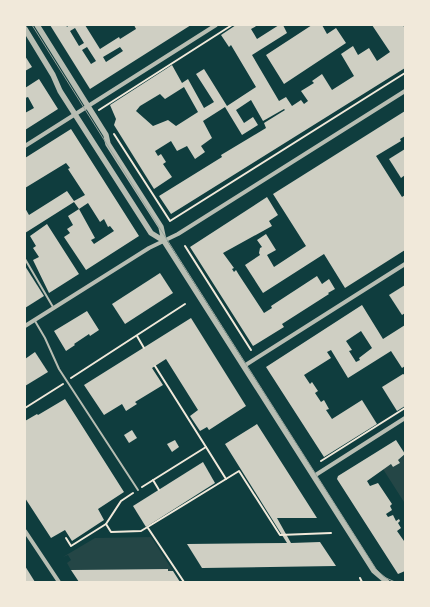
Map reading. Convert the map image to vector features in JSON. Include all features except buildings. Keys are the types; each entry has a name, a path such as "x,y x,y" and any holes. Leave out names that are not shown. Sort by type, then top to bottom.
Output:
{"street":[{"path":"38,25 106,135 108,144 160,227 164,241 374,570 387,582"},
{"path":"25,146 216,25"},
{"path":"25,29 53,75 60,91 151,233 164,241"},
{"path":"25,326 149,248 178,234 405,91"},
{"path":"244,366 405,264"},
{"path":"314,476 405,418"},
{"path":"25,531 59,582"}],"lane":[{"path":"25,260 54,308"},
{"path":"35,320 59,369 138,490"}],"path":[{"path":"101,114 98,109 232,25"},
{"path":"112,131 170,221 405,73"},
{"path":"185,246 251,350"},
{"path":"25,408 185,304"},
{"path":"137,336 144,348"},
{"path":"155,366 226,479"},
{"path":"321,461 405,408"},
{"path":"66,538 71,546 106,524 121,501 206,447"},
{"path":"106,524 111,532 141,531 239,471 280,535 331,533"},
{"path":"153,480 159,490"},
{"path":"148,527 184,582"},
{"path":"359,582 360,578 362,582"}],"shaded area":[{"path":"405,455 404,502 383,469 391,464 393,467 400,463 398,460"},
{"path":"151,537 173,571 168,571 168,569 71,570 67,563 71,560 68,555 63,557 95,538"}],"tram line":[{"path":"32,25 376,569 384,577 395,582"}]}
